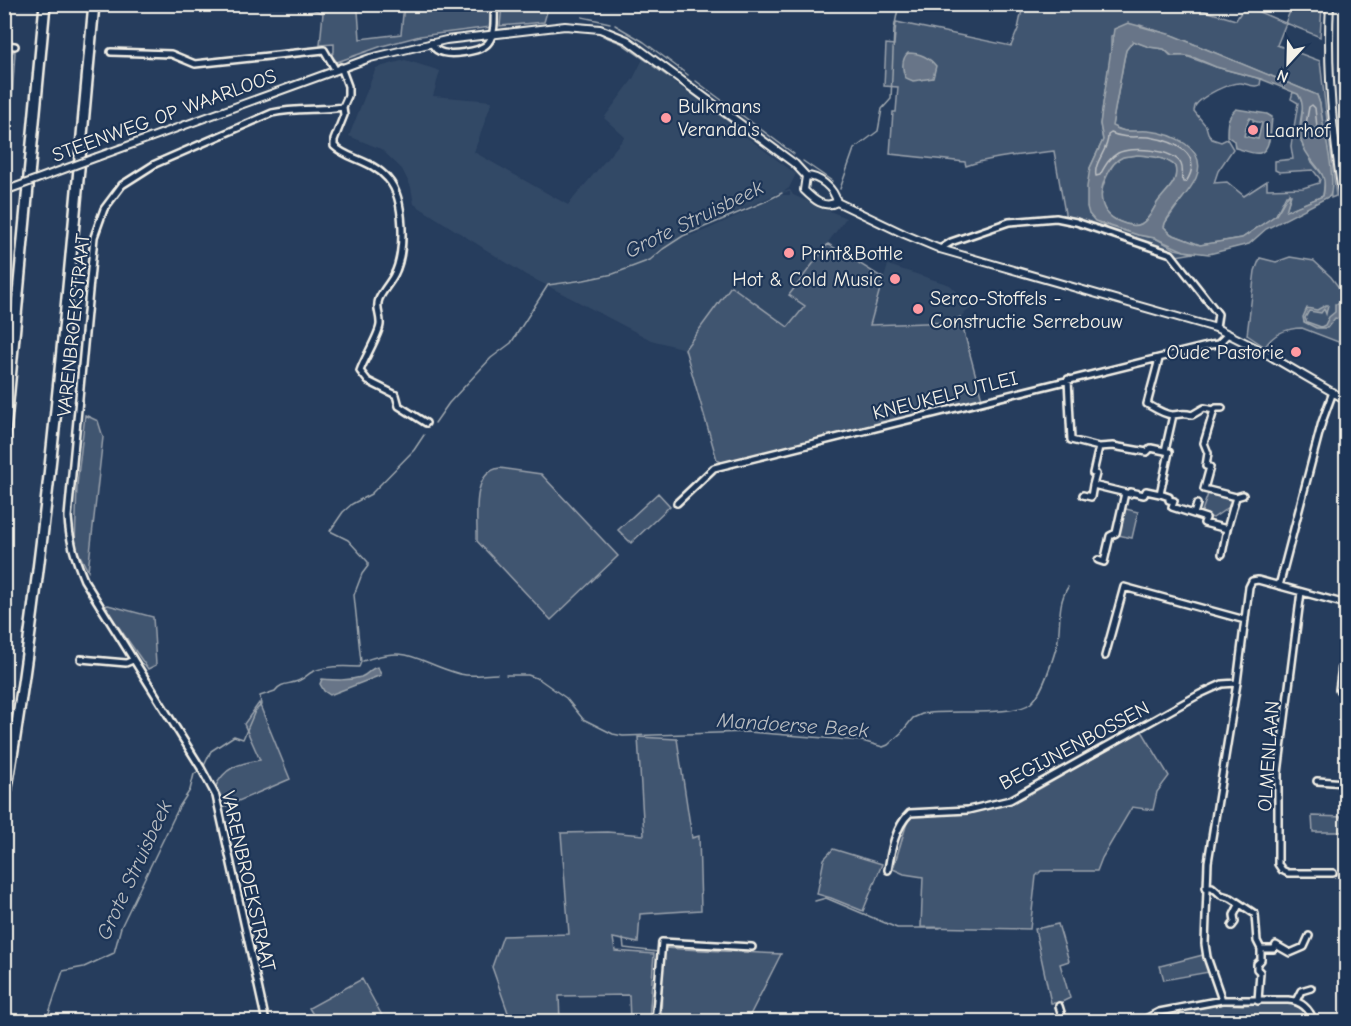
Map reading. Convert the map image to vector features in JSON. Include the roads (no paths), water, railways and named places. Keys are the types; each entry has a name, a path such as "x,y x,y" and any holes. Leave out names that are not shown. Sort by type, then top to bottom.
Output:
{"highway":[{"path":"4,444 45,4"},
{"path":"4,805 22,702 39,570 94,4"}],"street":[{"path":"431,43 437,51 449,54 475,50 488,44 493,33 494,4"},
{"path":"1330,4 1328,46 1339,173 1347,217"},
{"name":"STEENWEG OP WAARLOOS","path":"7,190 338,68 431,43 493,33 580,26 600,29 627,40 786,157 806,176 813,176 832,189 837,202 940,249 1216,328 1347,400"},
{"path":"4,45 15,46"},
{"name":"STEENWEG OP WAARLOOS","path":"111,52 171,54 195,64 324,50 338,68"},
{"path":"338,68 348,86 348,96 343,107 344,115 334,140 334,146 379,169 391,181 397,193 401,211 399,262 376,308 380,326 360,371 368,381 396,395 399,406 426,423"},
{"name":"VARENBROEKSTRAAT","path":"266,1022 216,796 201,768 84,580 73,554 68,517 94,237 104,209 122,185 155,164 272,113 287,109 326,110 343,107"},
{"name":"STEENWEG OP WAARLOOS","path":"806,176 804,190 810,196 824,205 837,202"},
{"path":"940,249 951,242 1010,222 1056,218 1076,222 1162,249 1176,257 1218,314 1216,328"},
{"name":"KNEUKELPUTLEI","path":"677,503 714,468 1068,379 1218,344 1228,334"},
{"path":"1159,359 1147,404 1173,415 1181,412 1192,415 1204,408 1214,410 1222,408"},
{"path":"1068,379 1071,440 1100,447 1113,446 1147,452 1151,448 1169,452 1160,494"},
{"path":"1279,586 1322,422 1334,392"},
{"path":"1202,496 1210,467 1206,466 1208,453 1204,442 1214,410"},
{"path":"1165,451 1173,415"},
{"path":"1083,495 1090,496 1100,447"},
{"path":"1093,485 1130,494 1130,492 1144,495 1146,491 1160,494 1174,501 1172,507 1206,519 1204,523 1227,529"},
{"path":"1204,489 1236,497 1243,495"},
{"path":"1098,560 1104,562 1110,536 1116,533 1125,493"},
{"path":"1222,554 1236,497"},
{"path":"1194,514 1197,504"},
{"path":"1222,1000 1206,950 1206,887 1249,586 1252,581 1258,580 1347,604"},
{"path":"1105,656 1124,587 1245,620"},
{"name":"OLMENLAAN","path":"1301,592 1278,773 1278,864 1288,873 1333,873"},
{"path":"1339,690 1347,634"},
{"path":"81,659 126,663 134,660"},
{"name":"BEGIJNENBOSSEN","path":"888,870 899,828 910,813 968,810 1010,800 1200,694 1221,684 1237,682"},
{"path":"1317,781 1347,783"},
{"path":"1206,887 1212,887 1221,895 1237,901 1239,905 1255,914 1257,941 1261,949 1261,960 1257,964 1260,972 1258,1001"},
{"path":"1233,926 1235,922 1233,915 1239,905"},
{"path":"1261,949 1274,949 1276,945 1290,953 1304,947 1309,936"},
{"path":"654,1022 662,942 752,947"},
{"path":"1296,1001 1300,991 1311,988"},
{"path":"1140,1022 1159,1012 1222,1000 1296,1001 1308,1010 1314,1022"},
{"path":"1059,1006 1064,1022"}],"water":[{"path":"1128,23 1172,35 1317,95 1332,176 1330,196 1266,229 1249,244 1209,254 1184,251 1155,238 1095,221 1087,207 1087,187 1090,168 1103,140 1100,124 1114,29","holes":["1133,41 1149,47 1164,49 1172,56 1182,55 1195,58 1216,67 1261,79 1298,94 1302,105 1301,141 1324,179 1323,196 1286,211 1289,193 1276,215 1242,238 1200,245 1171,234 1164,227 1165,223 1189,190 1199,167 1193,150 1177,139 1157,132 1125,131 1112,126 1126,50","1137,155 1167,161 1175,166 1176,176 1148,219 1134,226 1109,215 1101,196 1107,174 1114,164 1123,157"]},
{"path":"908,53 924,56 936,66 933,78 913,81 906,78 903,65"},
{"path":"1236,109 1267,114 1272,117 1270,138 1264,151 1254,153 1235,148 1234,141 1227,136 1228,121","holes":["1250,118 1253,121 1262,123 1258,139 1244,136 1248,121"]},
{"path":"1335,304 1339,304 1340,319 1335,318 1327,328 1316,328 1304,322 1303,317 1307,308 1317,310 1328,305 1326,314 1324,309 1321,313 1309,311 1305,318 1307,322 1321,327 1325,325 1335,312"},
{"path":"378,667 381,675 330,695 320,684 322,679 346,680 361,677"}],"waterway":[{"name":"Grote Struisbeek","path":"840,189 854,149 878,131 882,109 891,99 894,29 899,4"},
{"path":"582,17 610,23"},
{"path":"615,25 644,42 688,75"},
{"path":"603,36 621,43 647,61"},
{"path":"653,66 670,78"},
{"path":"696,81 794,154"},
{"path":"679,84 703,102"},
{"path":"709,107 735,126"},
{"path":"803,161 832,181"},
{"name":"Grote Struisbeek","path":"435,423 449,403 491,358 511,343 548,285 613,274 650,260 683,236 782,193"},
{"name":"Grote Struisbeek","path":"203,768 211,751 234,736 243,739 255,711 261,705 260,696 323,668 359,667 361,662 354,595 368,562 348,540 330,531 343,512 352,504 371,494 414,450 424,435"},
{"path":"722,469 807,448"},
{"name":"Mandoerse Beek","path":"506,675 528,675 539,679 566,698 583,719 613,734 623,736 748,732 862,741 883,747 901,733 913,718 922,714 1010,710 1031,703 1043,684 1053,659 1057,645 1062,601 1068,587"},
{"name":"Mandoerse Beek","path":"363,661 379,656 403,654 460,674 497,674"},
{"name":"Grote Struisbeek","path":"46,1022 63,971 84,967 114,953 121,927 179,807 190,790 194,774 199,771"},
{"path":"815,901 826,898 897,928 940,928"},
{"path":"623,939 624,948 658,952 652,1022"},
{"path":"1177,1011 1226,1004 1291,1003 1303,1009"},
{"path":"1147,1022 1170,1013"},
{"path":"1316,1017 1317,1022"}],"place":[{"name":"Bulkmans Veranda's","path":"666,118"},
{"name":"Laarhof","path":"1253,130"},
{"name":"Print&Bottle","path":"789,253"},
{"name":"Hot & Cold Music","path":"895,279"},
{"name":"Serco-Stoffels - Constructie Serrebouw","path":"918,309"},
{"name":"Oude Pastorie","path":"1296,352"}]}
